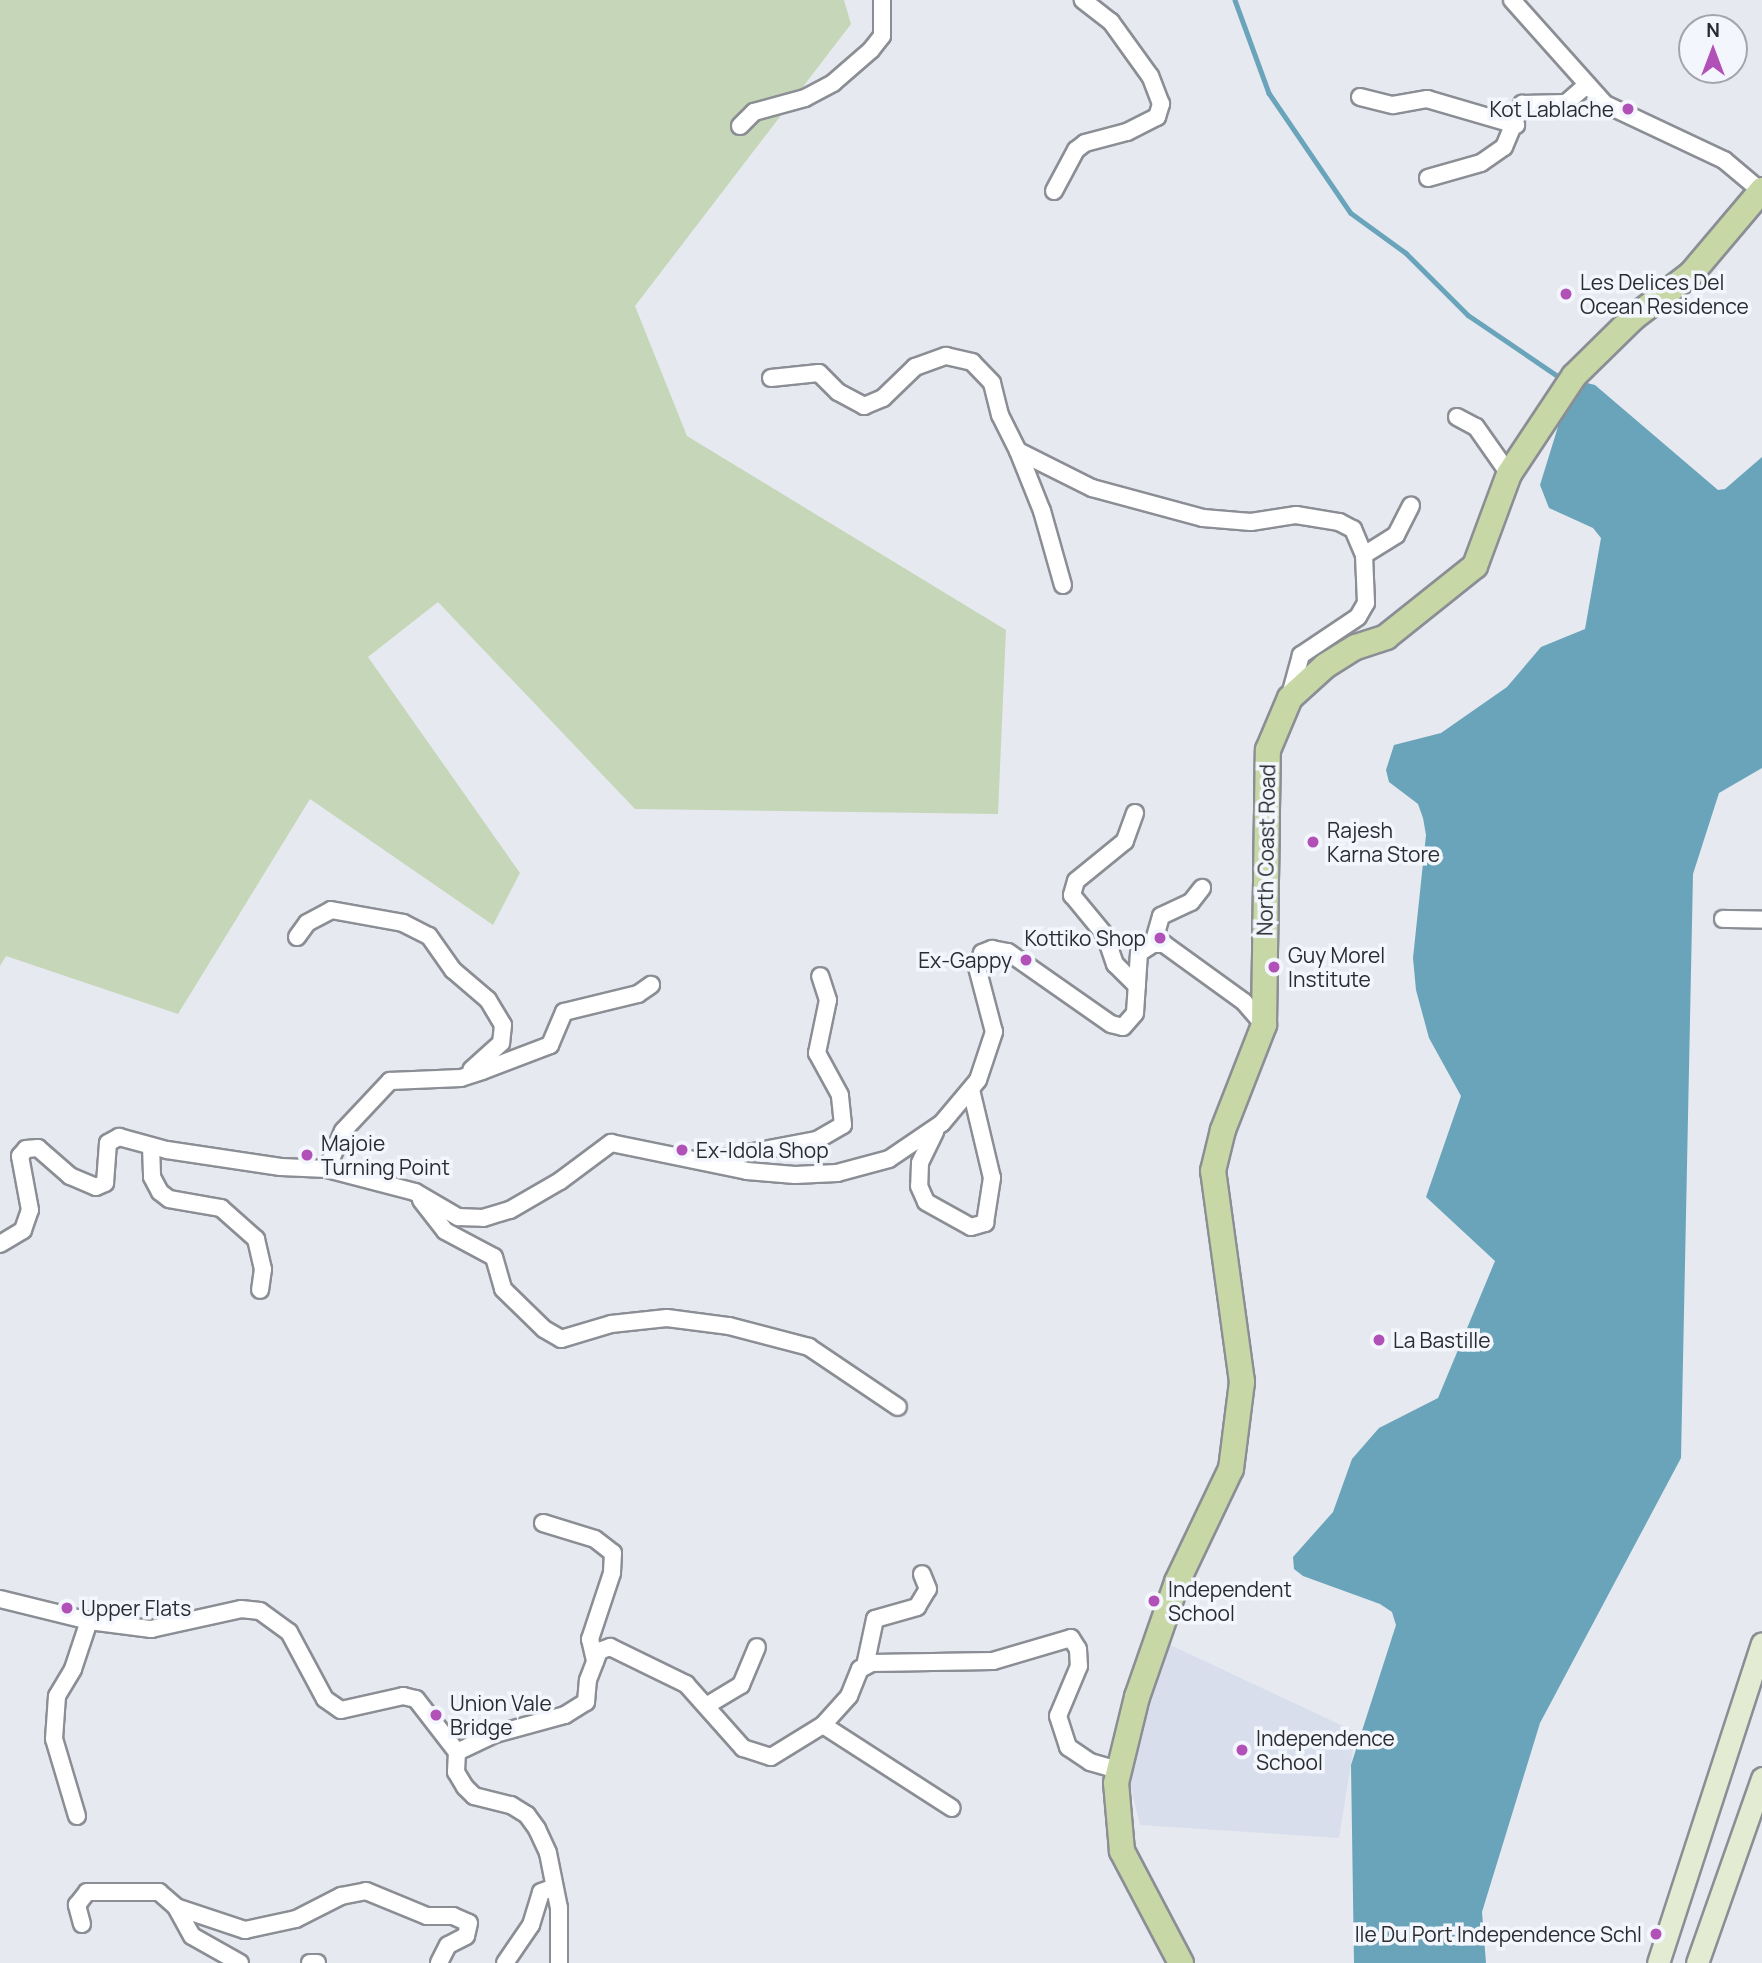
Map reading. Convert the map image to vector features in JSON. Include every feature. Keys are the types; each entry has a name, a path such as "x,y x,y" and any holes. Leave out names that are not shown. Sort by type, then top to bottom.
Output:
{"main road":[{"name":"North Coast Road","path":"1181,1963 1142,1896 1122,1851 1118,1770 1177,1582 1231,1469 1242,1382 1213,1171 1223,1130 1264,1025 1264,771 1290,698 1325,666 1356,647 1386,637 1465,576 1483,552 1509,474 1569,383 1633,318 1690,274 1761,191"}],"street":[{"path":"740,126 754,112 805,98 833,83 871,50 882,36 882,0"},
{"path":"1054,191 1076,150 1085,143 1127,132 1157,117 1161,104 1150,76 1111,22 1083,0"},
{"path":"1512,0 1605,104 1724,160 1761,191"},
{"path":"1428,178 1481,163 1504,147 1516,125 1522,104 1566,103 1587,85"},
{"path":"1360,97 1393,105 1427,99 1516,125"},
{"path":"771,378 819,373 838,392 864,406 883,398 915,367 946,356 972,362 992,383 1000,415 1042,511 1063,585"},
{"path":"1457,417 1476,427 1509,474"},
{"path":"1018,452 1092,488 1203,518 1251,522 1296,515 1339,522 1353,529 1364,555 1366,603 1358,617 1301,655 1290,698"},
{"path":"1364,555 1396,535 1411,506"},
{"path":"1135,813 1125,841 1076,881 1072,895 1105,935 1120,971 1137,986"},
{"path":"0,1244 23,1230 30,1210 20,1156 26,1149 38,1148 70,1176 96,1187 105,1183 108,1143 119,1137 151,1146 281,1167 327,1169 415,1192 458,1217 483,1218 510,1209 550,1186 611,1143 747,1171 837,1173 889,1159 937,1127 971,1090 994,1032 977,967 982,953 992,949 1008,952 1111,1024 1131,1023 1139,953 1153,944 1161,916 1191,902 1202,888"},
{"path":"297,937 315,917 331,910 396,921 429,936 453,970 488,1000 503,1026 500,1043 461,1078"},
{"path":"1723,919 1762,920"},
{"path":"1153,944 1175,949 1190,967 1244,1002 1264,1025"},
{"path":"707,1161 817,1140 843,1125 840,1096 817,1053 828,1000 820,976"},
{"path":"327,1169 343,1131 390,1081 461,1078 550,1045 564,1012 638,994 651,985"},
{"path":"937,1127 920,1163 919,1186 926,1202 971,1227 985,1223 992,1178 971,1090"},
{"path":"151,1146 152,1177 160,1192 169,1199 220,1208 256,1239 264,1269 260,1290"},
{"path":"415,1192 444,1231 494,1256 503,1289 544,1329 561,1339 611,1324 667,1318 729,1326 809,1347 898,1407"},
{"path":"543,1523 594,1539 613,1553 612,1573 590,1639 595,1661"},
{"path":"457,1752 495,1734 565,1715 586,1702 599,1651 610,1647 622,1649 686,1684 743,1748 756,1755 771,1757 823,1726 839,1711 865,1666 874,1619 917,1607 928,1589 922,1574"},
{"path":"0,1599 89,1621 151,1629 240,1609 260,1611 289,1632 325,1699 341,1710 403,1696 416,1699 457,1752 456,1772 474,1796 511,1805 532,1822 548,1853 561,1932 559,1963"},
{"path":"77,1816 54,1739 57,1696 72,1669 89,1621"},
{"path":"865,1666 993,1661 1071,1638 1078,1649 1079,1666 1058,1716 1068,1746 1090,1762 1118,1770"},
{"path":"1658,1963 1762,1643"},
{"path":"706,1706 740,1685 757,1647"},
{"path":"823,1726 952,1808"},
{"path":"1697,1963 1762,1779"},
{"path":"505,1963 531,1925 541,1892 552,1888"},
{"path":"176,1907 245,1930 296,1919 341,1896 366,1891 427,1916 453,1916 469,1923 466,1936 448,1945 439,1963"},
{"path":"82,1924 77,1905 87,1892 159,1892 176,1907 192,1936 240,1963"},
{"path":"310,1963 317,1963"}],"shaded area":[{"name":"Independence School","path":"1166,1643 1356,1732 1339,1838 1140,1825 1126,1768"}],"green space":[{"path":"0,0 844,0 851,24 635,306 687,436 1006,630 998,814 635,809 438,602 368,657 520,873 493,925 310,799 178,1014 6,956 0,966"}],"water":[{"path":"1583,382 1595,385 1718,490 1725,489 1762,457 1762,768 1719,793 1693,874 1681,1458 1540,1723 1482,1912 1486,1963 1354,1963 1351,1765 1396,1625 1392,1612 1380,1604 1303,1576 1294,1569 1293,1557 1333,1512 1352,1459 1379,1428 1438,1398 1495,1261 1426,1197 1461,1096 1429,1038 1416,990 1413,958 1426,835 1423,818 1418,804 1389,782 1386,770 1394,745 1441,733 1507,687 1541,647 1585,629 1601,538 1593,528 1549,508 1540,485 1561,417"}],"waterway":[{"path":"1235,0 1269,93 1351,213 1406,253 1468,315 1562,379"}],"place":[{"name":"Kot Lablache","path":"1628,109"},
{"name":"Les Delices Del Ocean Residence","path":"1566,294"},
{"name":"Rajesh Karna Store","path":"1313,842"},
{"name":"Kottiko Shop","path":"1160,938"},
{"name":"Ex-Gappy","path":"1026,960"},
{"name":"Guy Morel Institute","path":"1274,967"},
{"name":"Ex-Idola Shop","path":"682,1150"},
{"name":"Majoie Turning Point","path":"307,1155"},
{"name":"La Bastille","path":"1379,1340"},
{"name":"Independent School","path":"1154,1601"},
{"name":"Upper Flats","path":"67,1608"},
{"name":"Union Vale Bridge","path":"436,1715"},
{"name":"Independence School","path":"1242,1750"},
{"name":"Ile Du Port Independence Schl","path":"1656,1934"}]}
